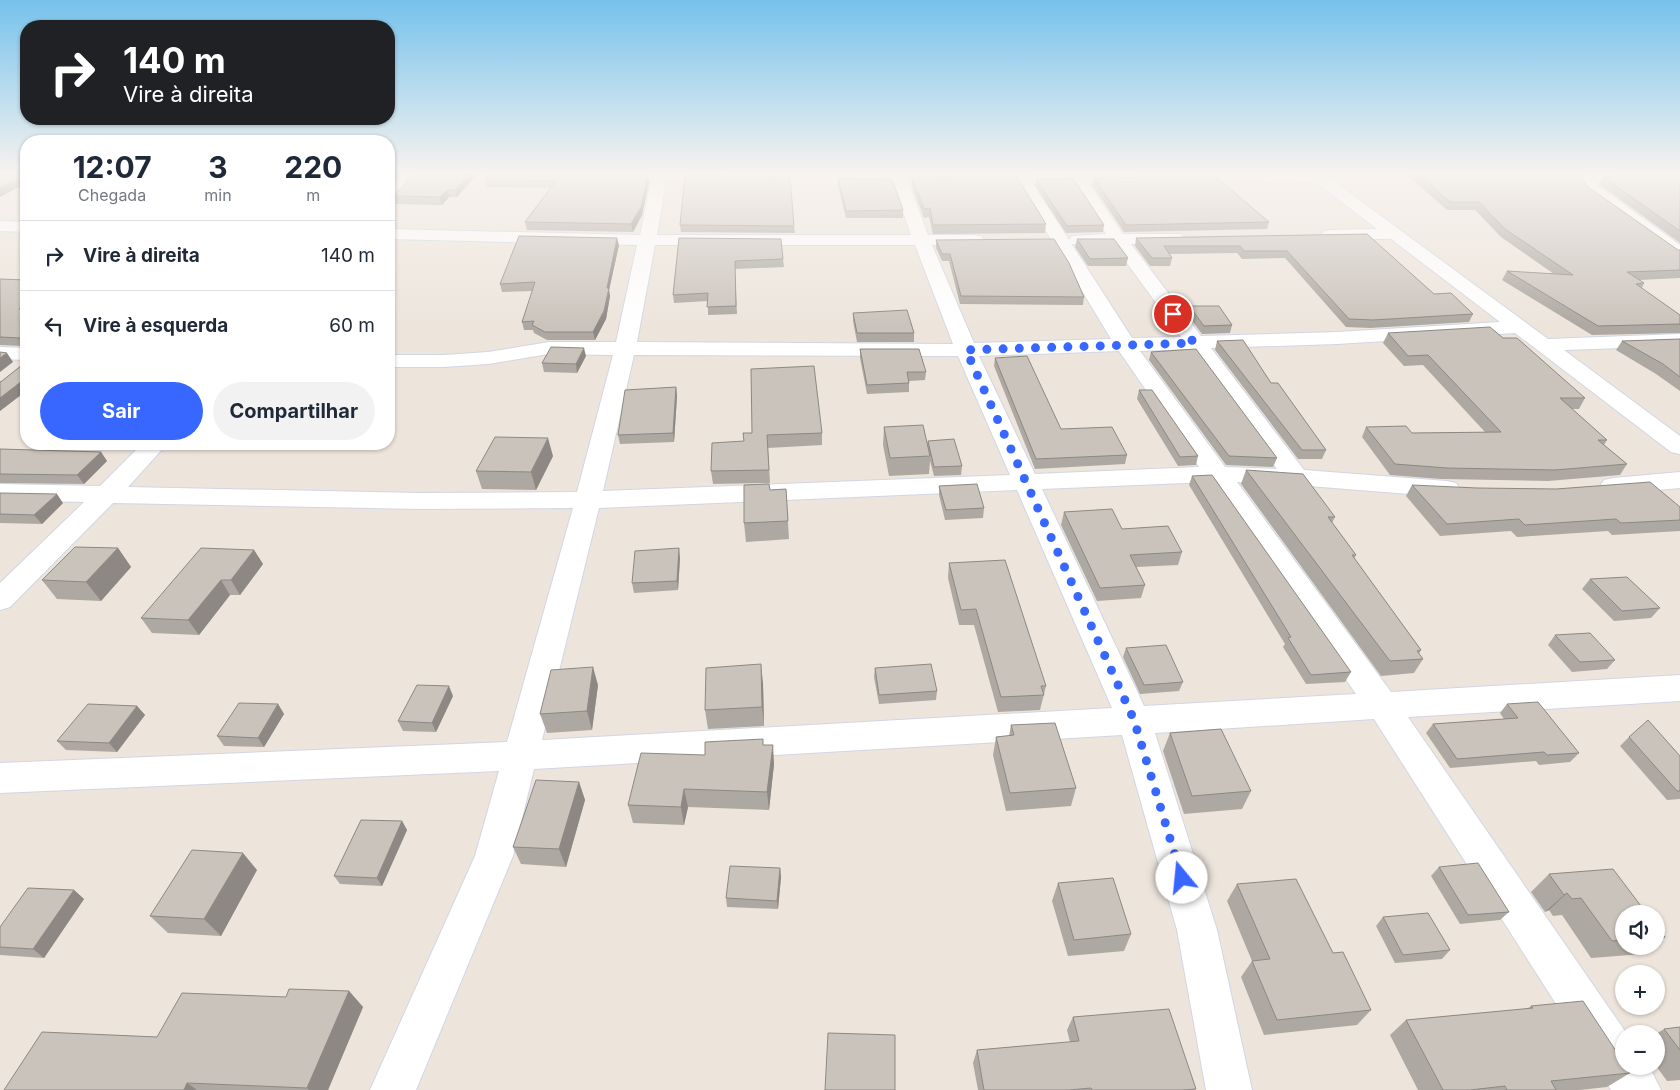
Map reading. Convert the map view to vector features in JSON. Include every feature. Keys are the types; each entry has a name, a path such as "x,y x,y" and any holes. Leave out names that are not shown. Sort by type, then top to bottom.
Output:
{"street":[{"path":"393,1090 494,856 589,500 625,348 650,224"},
{"path":"918,224 922,240 966,350 1134,720 1197,930 1228,1090"},
{"path":"1041,224 1050,240 1219,474 1382,705 1638,1090"},
{"path":"1108,224 1194,343 1296,477"},
{"path":"1381,224 1680,447"},
{"path":"1639,224 1680,253"},
{"path":"0,226 20,227"},
{"path":"395,234 647,240 991,240"},
{"path":"1317,235 1395,234"},
{"path":"1050,240 1194,238"},
{"path":"395,361 444,361 488,358 549,348 966,350 1337,338 1519,326"},
{"path":"1543,345 1680,340"},
{"path":"0,353 20,354"},
{"path":"0,600 149,450"},
{"path":"0,492 105,496 420,501 589,500 1219,474 1296,477 1470,490"},
{"path":"1585,488 1680,480"},
{"path":"0,778 522,756 1680,688"}],"building":[{"path":"794,224 794,226 680,225"},
{"path":"933,224 1046,224 933,225"},
{"path":"1066,224 1104,225 1067,226"},
{"path":"1125,224 1180,224 1126,225"},
{"path":"1500,224 1641,224 1680,250 1680,270 1627,272 1644,283 1636,284 1680,315 1680,324 1598,326 1507,271 1573,275"},
{"path":"1670,224 1680,224 1680,231"},
{"path":"1367,234 1434,294 1451,293 1473,314 1373,320 1349,319 1287,251 1244,251 1240,246 1164,246 1172,258 1152,258 1136,238"},
{"path":"519,236 617,238 604,311 593,332 545,332 532,325 534,321 522,322 535,282 500,284"},
{"path":"679,238 781,239 783,259 735,261 736,306 707,307 708,293 673,295"},
{"path":"1054,239 1069,263 1084,297 961,296 950,254 942,254 936,240"},
{"path":"1077,239 1114,239 1128,258 1090,259"},
{"path":"0,279 20,280 20,338 0,337"},
{"path":"1189,306 1219,306 1232,325 1204,326"},
{"path":"907,310 914,333 857,333 853,313"},
{"path":"1490,327 1503,338 1517,338 1585,398 1560,398 1607,440 1598,440 1627,464 1555,470 1447,468 1395,464 1366,427 1406,426 1412,433 1501,432 1428,355 1408,356 1388,333"},
{"path":"1680,339 1680,377 1663,364 1622,341"},
{"path":"1243,340 1271,383 1278,383 1326,450 1302,450 1217,341"},
{"path":"551,347 584,348 576,364 542,363"},
{"path":"860,349 919,349 926,372 907,372 909,383 867,385"},
{"path":"1196,349 1277,458 1229,456 1151,352"},
{"path":"0,352 7,353 0,358"},
{"path":"1027,356 1061,429 1112,427 1127,455 1036,459 995,358"},
{"path":"814,366 822,433 767,435 769,470 711,471 712,443 744,441 743,433 752,433 751,369"},
{"path":"20,367 20,383 0,398 0,382"},
{"path":"676,387 673,433 618,435 625,390"},
{"path":"1139,390 1152,390 1198,456 1180,457"},
{"path":"923,425 930,456 890,458 884,427"},
{"path":"495,437 548,438 531,472 476,471"},
{"path":"954,439 962,466 934,467 928,441"},
{"path":"0,449 101,452 77,475 0,474"},
{"path":"1246,470 1303,474 1335,517 1328,517 1356,555 1352,555 1421,650 1417,651 1423,659 1390,661"},
{"path":"1212,475 1351,672 1311,675 1288,638 1291,637 1192,476"},
{"path":"1650,482 1680,507 1680,520 1621,523 1616,519 1525,525 1519,519 1447,524 1412,485 1556,489"},
{"path":"769,484 770,490 786,489 788,521 744,523 744,485"},
{"path":"977,484 984,508 946,510 939,486"},
{"path":"0,493 57,494 34,515 0,514"},
{"path":"1112,509 1122,529 1168,526 1182,552 1130,555 1145,585 1100,588 1064,512"},
{"path":"75,547 118,548 86,582 42,580"},
{"path":"201,548 254,550 231,580 221,580 188,620 141,618"},
{"path":"679,548 677,581 632,583 635,551"},
{"path":"1005,560 1046,686 1041,686 1044,695 1001,697 976,609 961,610 949,563"},
{"path":"1627,577 1660,608 1622,611 1590,579"},
{"path":"1590,633 1615,660 1580,662 1555,635"},
{"path":"1166,645 1183,682 1144,685 1126,648"},
{"path":"761,664 762,707 705,710 706,668"},
{"path":"931,664 937,691 879,695 875,668"},
{"path":"593,667 587,711 540,714 551,670"},
{"path":"417,685 449,686 432,723 398,721"},
{"path":"1538,702 1579,753 1547,755 1544,752 1457,759 1433,724 1518,718 1507,704"},
{"path":"239,703 278,704 258,738 217,736"},
{"path":"88,704 137,706 109,743 57,741"},
{"path":"1648,720 1680,756 1680,791 1677,791 1629,737"},
{"path":"1055,723 1076,788 1010,793 996,737 1014,735 1011,725"},
{"path":"1221,729 1251,791 1192,796 1170,733"},
{"path":"763,739 763,745 773,745 767,792 684,789 681,807 628,805 641,753 705,755 705,742"},
{"path":"536,780 579,782 559,849 513,847"},
{"path":"361,820 402,821 377,878 334,876"},
{"path":"192,850 243,853 204,919 150,916"},
{"path":"1478,863 1509,912 1468,915 1439,867"},
{"path":"730,866 780,868 777,901 726,898"},
{"path":"1613,869 1640,905 1615,905 1615,941 1612,941 1581,898 1572,899 1567,893 1564,895 1549,874"},
{"path":"1113,878 1131,934 1074,940 1058,883"},
{"path":"1296,879 1333,953 1343,952 1371,1010 1277,1020 1252,961 1270,959 1237,884"},
{"path":"28,888 74,890 33,949 0,947 0,927"},
{"path":"1428,913 1450,950 1403,955 1383,917"},
{"path":"289,989 349,991 307,1088 187,1083 184,1090 4,1090 42,1032 157,1037 182,993 286,997"},
{"path":"1583,1001 1615,1049 1615,1075 1551,1081 1556,1090 1507,1090 1505,1086 1470,1090 1443,1090 1406,1020 1533,1008 1531,1006"},
{"path":"1169,1009 1196,1089 984,1090 977,1050 1079,1041 1073,1017"},
{"path":"1680,1027 1680,1050 1665,1030"},
{"path":"828,1033 895,1035 895,1090 825,1090"}],"route":[{"path":"1173,314 1194,343 966,350 1134,720 1182,878"}]}
